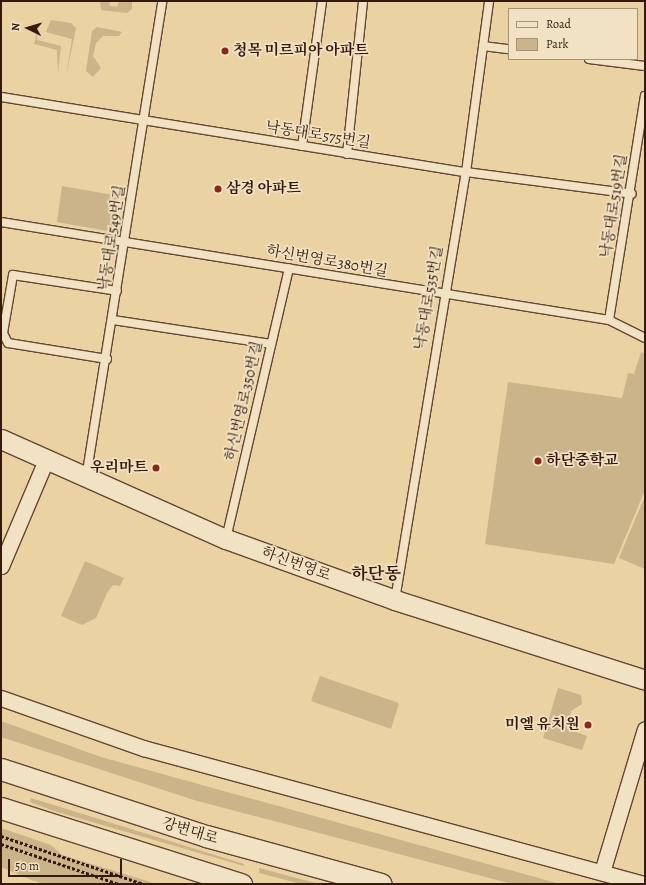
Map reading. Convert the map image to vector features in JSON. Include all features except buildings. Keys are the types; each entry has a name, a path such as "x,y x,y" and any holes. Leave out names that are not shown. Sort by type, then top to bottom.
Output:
{"main road":[{"name":"강변대로","path":"1,769 206,836 381,884"},
{"path":"1,808 241,884"}],"street":[{"name":"하신번영로","path":"1,439 226,539 395,600 645,680"},
{"path":"1,566 46,460"},
{"path":"1,698 143,748 644,884"},
{"path":"602,872 645,729"}],"lane":[{"name":"낙동대로549번길","path":"86,478 145,122 162,1"},
{"path":"302,146 322,1"},
{"path":"347,154 363,1"},
{"name":"낙동대로535번길","path":"395,600 443,295 466,172 489,1"},
{"path":"482,46 508,49"},
{"path":"597,60 645,66"},
{"name":"낙동대로519번길","path":"609,320 632,194 645,96"},
{"name":"낙동대로575번길","path":"1,98 347,154 466,172 632,194"},
{"name":"하신번영로380번길","path":"1,222 126,240 443,295 609,320 645,338"},
{"name":"하신번영로350번길","path":"226,539 289,268"},
{"path":"107,358 8,343 3,333 13,275 117,291"},
{"path":"113,320 272,344"}],"path":[{"path":"1,836 144,884"},
{"path":"1,844 120,884"}],"green space":[{"path":"100,1 109,1 110,6 117,7 119,1 132,1 132,9 127,13 101,10"},
{"path":"51,20 71,23 76,28 66,77 72,39 46,32"},
{"path":"39,24 37,40 61,46 58,73 57,50 34,44"},
{"path":"97,27 122,32 119,36 103,36 96,43 93,56 101,68 93,77 86,71 92,31"},
{"path":"62,186 119,196 115,224 107,231 57,222"},
{"path":"641,352 645,354 645,490 614,564 485,544 508,382 622,398 628,373 634,374"},
{"path":"645,496 645,569 619,558"},
{"path":"85,561 124,578 120,586 113,585 107,593 96,618 82,625 61,616"},
{"path":"320,676 399,703 391,729 311,701"},
{"path":"558,688 581,695 582,704 571,711 568,729 587,736 582,750 543,738"},
{"path":"1,721 101,757 560,884 512,884 194,800 1,737"},
{"path":"31,798 244,864 244,866 54,811 30,802"},
{"path":"1,828 51,845 62,855 157,884 44,884 34,881 1,867"},
{"path":"259,868 319,884 301,884 259,873"}],"place":[{"name":"청목 미르피아 아파트","path":"225,51"},
{"name":"삼경 아파트","path":"218,189"},
{"name":"하단중학교","path":"538,461"},
{"name":"우리마트","path":"156,468"},
{"name":"미엘 유치원","path":"588,725"}],"district":[{"name":"하단동","path":"376,574"}]}
